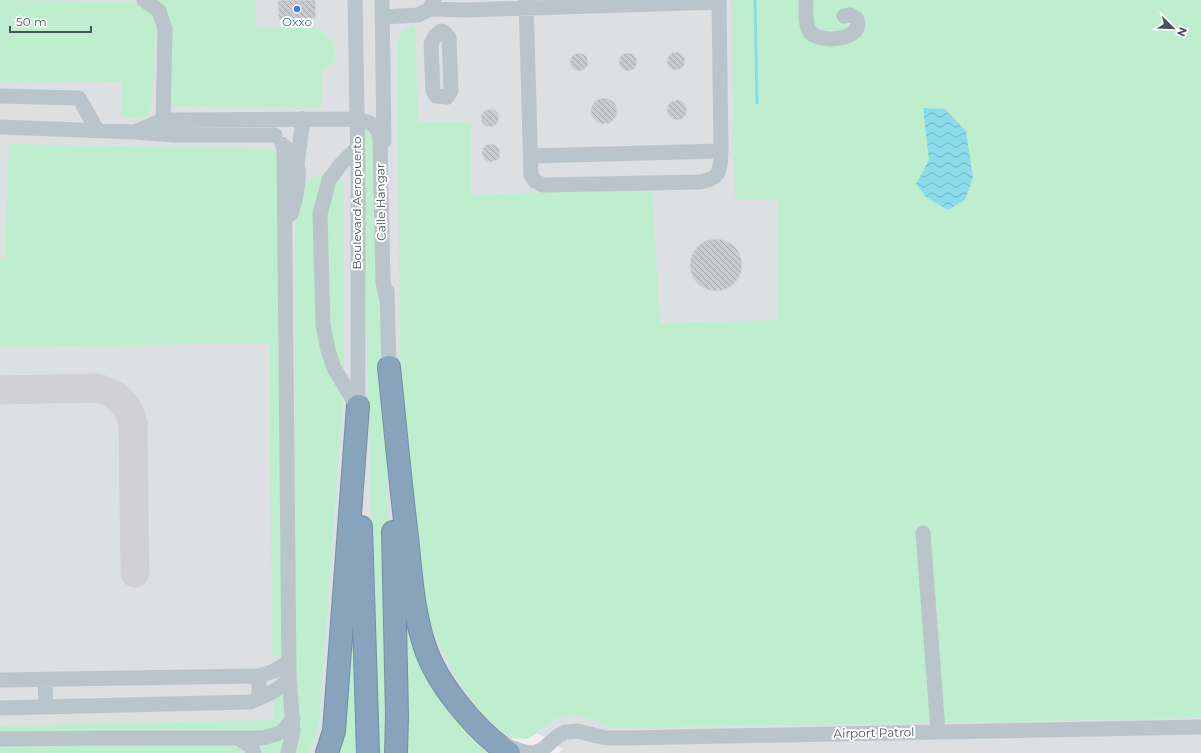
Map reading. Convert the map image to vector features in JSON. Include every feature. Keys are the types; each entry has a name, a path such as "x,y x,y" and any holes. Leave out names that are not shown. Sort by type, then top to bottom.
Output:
{"highway":[{"path":"389,368 414,600 425,648 440,678 460,707 483,734 509,753"},
{"path":"389,368 397,707 396,753"},
{"path":"327,753 334,731 358,406"},
{"path":"358,406 368,753"}],"street":[{"path":"135,132 163,120 166,29 159,12 144,0"},
{"name":"Boulevard Aeropuerto","path":"355,0 358,406"},
{"path":"382,0 389,368"},
{"path":"806,0 808,29 813,36 822,39 841,37 855,31 858,25 857,19 851,15 844,16"},
{"path":"383,17 418,15 436,6 526,4 719,1 721,151 720,170 715,178 701,182 543,185 533,179 531,174 530,156 526,4"},
{"path":"436,6 441,32"},
{"path":"0,96 79,98 97,130"},
{"path":"263,119 279,141 293,156 299,173 292,212 285,234"},
{"path":"297,164 303,119"},
{"name":"Calle Hangar","path":"163,120 356,119 364,120 374,125 380,134 383,282 387,300"},
{"path":"0,127 97,130 279,141"},
{"path":"279,141 285,234 289,668 293,718 293,731 288,753"},
{"path":"357,148 341,164 329,180 320,214 323,324 328,350 334,368 358,406"},
{"path":"530,156 721,151"},
{"path":"923,533 938,731"},
{"path":"0,680 258,676 289,668"},
{"path":"0,708 250,702 280,687 288,680 289,668"},
{"path":"258,676 260,698"},
{"path":"152,678 153,704"},
{"path":"45,680 46,707"},
{"path":"0,739 262,738 286,729 293,718"},
{"name":"Airport Patrol","path":"534,753 543,749 558,736 566,732 577,731 606,738 625,738 1201,727"},
{"path":"483,734 510,747 525,752 534,753"},
{"path":"238,738 250,746 254,753"}],"shaded area":[{"path":"0,0 1201,0 1201,753 559,753 563,749 537,733 528,739 513,738 500,753 0,753"}],"green space":[{"path":"0,0 140,2 151,12 156,27 151,109 143,118 121,118 122,82 0,81"},
{"path":"156,0 255,0 256,27 319,27 334,44 336,60 321,73 322,107 167,106"},
{"path":"731,0 1201,0 1201,718 612,728 579,716 566,715 551,722 528,739 513,738 501,731 482,713 455,676 435,637 427,610 418,549 402,386 400,362 397,44 400,36 407,27 415,24 418,122 471,122 471,195 652,188 660,323 777,320 777,200 735,200"},
{"path":"362,128 373,132 385,303 392,753 376,753"},
{"path":"9,144 291,150 284,186 282,652 280,654 272,657 269,343 0,347 0,257 5,257"},
{"path":"327,174 338,177 344,186 344,383 319,721 316,736 309,753 0,753 0,726 273,720 274,698 286,692 295,673 296,215 300,197 308,182 316,176"},
{"path":"358,506 362,753 333,753"},
{"path":"403,565 418,649 492,753 405,753"}],"water":[{"path":"923,108 945,109 966,131 973,178 965,200 948,210 927,198 916,184 929,160"}],"building":[{"name":"Oxxo","path":"278,0 315,0 316,18 279,20"},
{"path":"676,52 682,55 685,61 682,67 676,70 670,67 667,61 670,55"},
{"path":"579,53 585,56 588,62 585,68 579,71 573,68 570,62 573,56"},
{"path":"624,53 632,53 637,58 635,69 632,71 624,71 619,66 619,58"},
{"path":"604,98 613,102 617,111 613,120 604,124 595,120 591,111 595,102"},
{"path":"677,100 684,103 687,110 684,117 677,120 670,117 667,110 670,103"},
{"path":"490,109 496,112 499,118 496,124 490,127 484,124 481,118 484,112"},
{"path":"491,144 497,147 500,153 497,159 491,162 485,159 482,153 485,147"},
{"path":"711,239 721,239 735,246 742,260 742,270 735,284 721,291 711,291 701,287 694,280 690,270 690,260 694,250 701,243"}],"waterway":[{"path":"755,0 757,103"}],"taxiway":[{"path":"0,390 96,388 110,392 120,400 128,410 133,423 135,573"}],"place":[{"name":"Oxxo","path":"297,9"}]}
